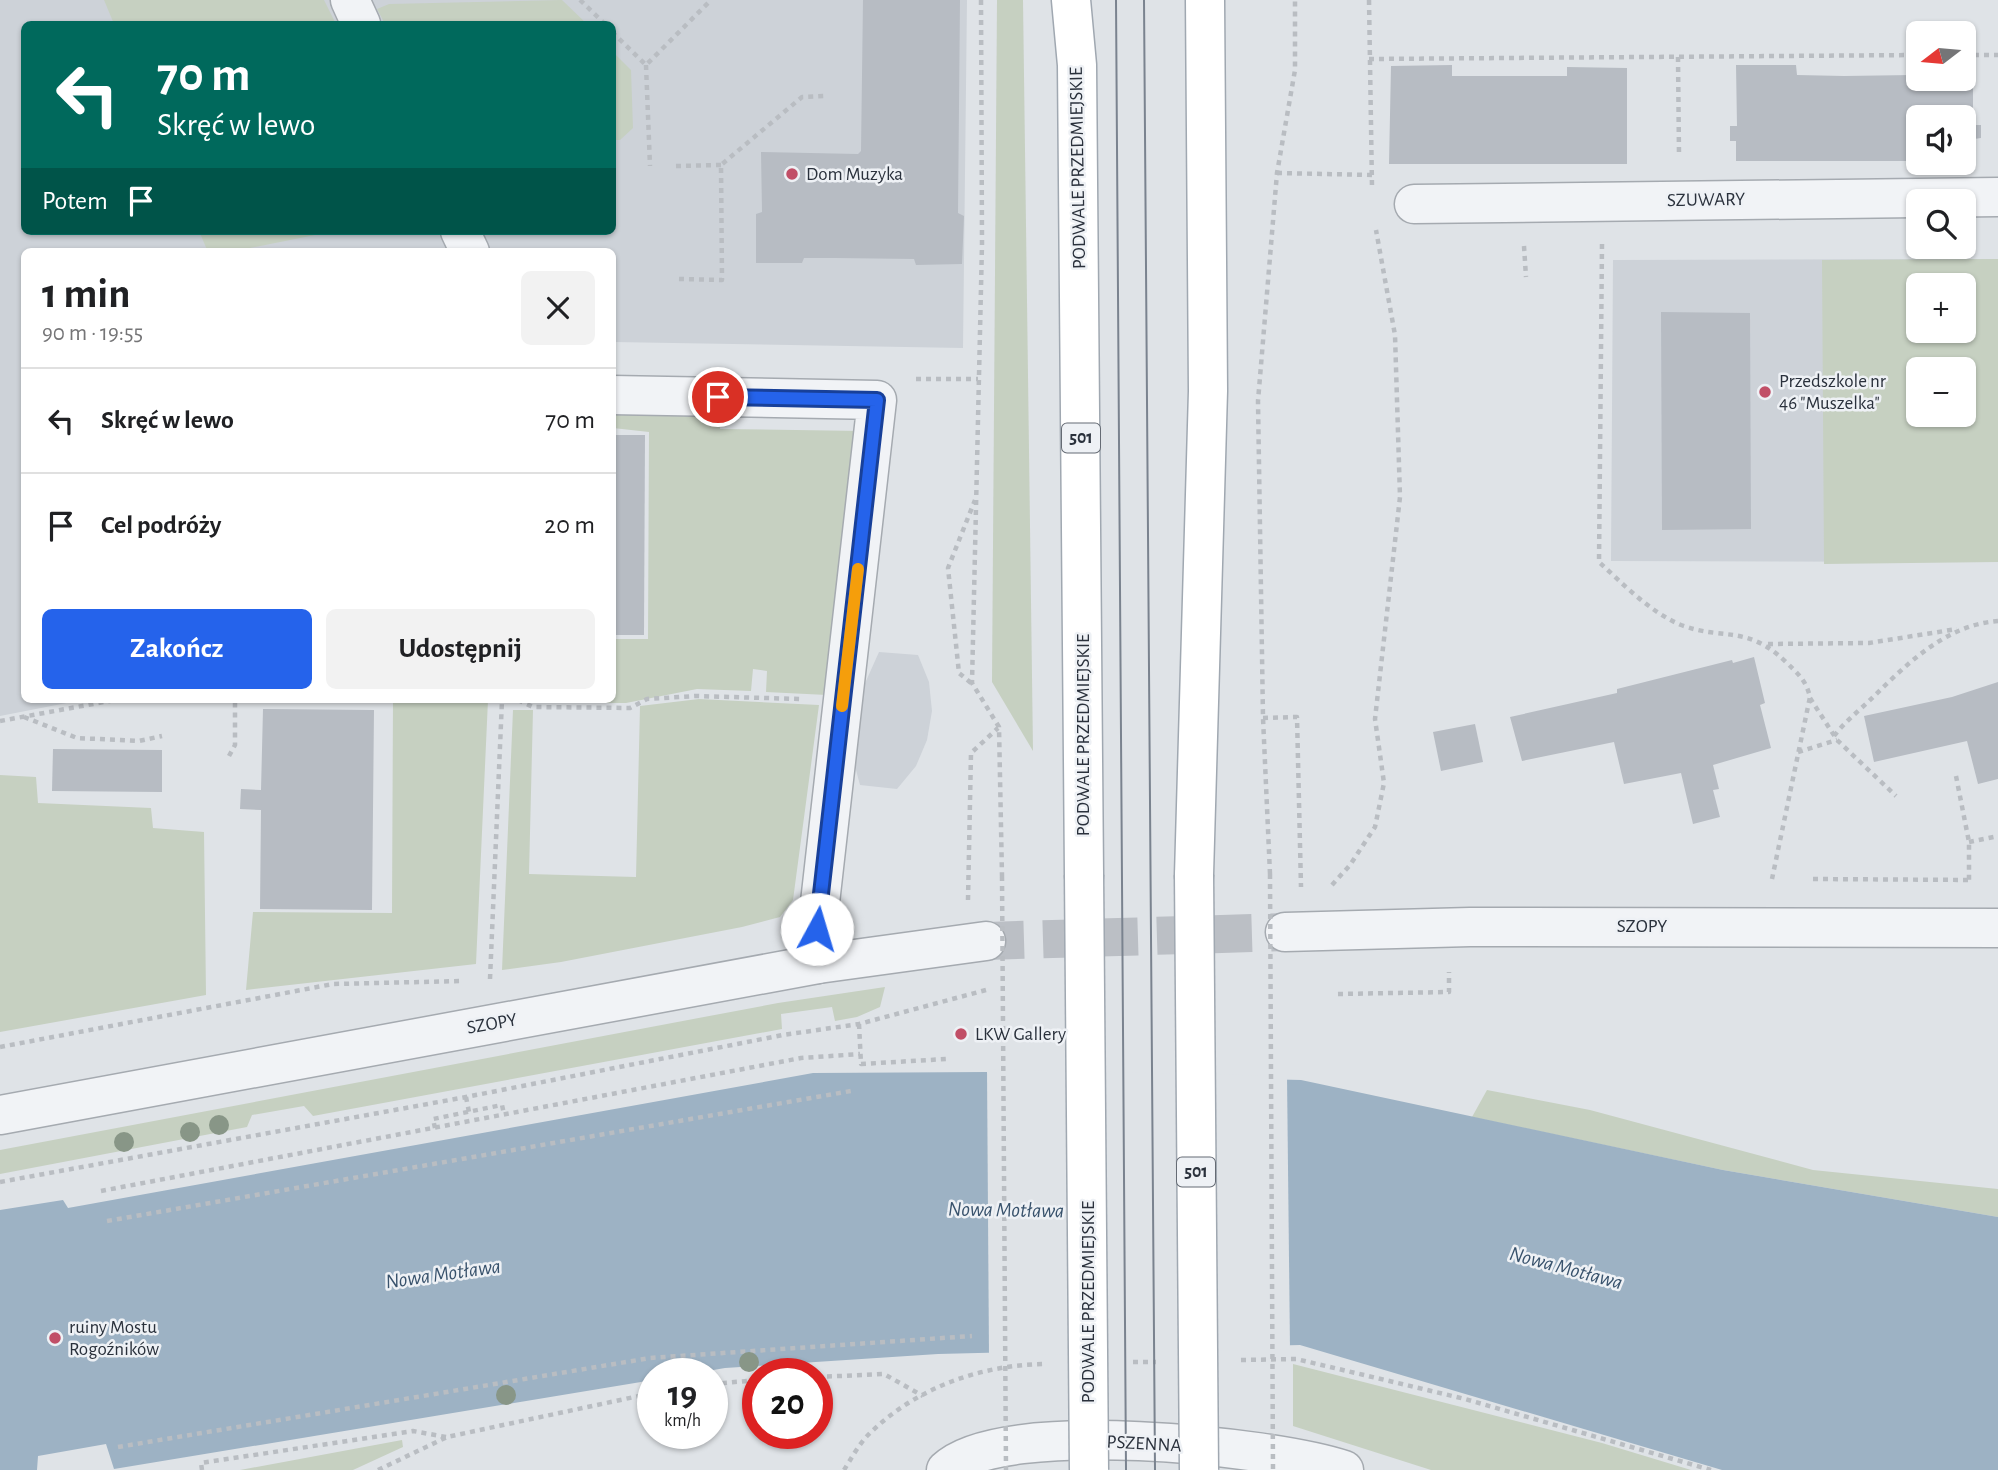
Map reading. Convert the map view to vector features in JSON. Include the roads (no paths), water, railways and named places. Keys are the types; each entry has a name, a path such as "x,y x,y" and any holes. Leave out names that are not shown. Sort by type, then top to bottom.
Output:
{"main road":[{"name":"PODWALE PRZEDMIEJSKIE","path":"1071,0 1077,65 1089,1470"},
{"name":"501","path":"1199,1470 1194,875 1208,391 1205,0"}],"street":[{"path":"350,0 360,21"},
{"name":"SZUWARY","path":"1414,204 1998,197"},
{"path":"616,395 877,400 817,929 818,964"},
{"name":"SZOPY","path":"1285,932 1469,927 1998,928"},
{"name":"SZOPY","path":"0,1115 818,964 986,941"},
{"name":"PSZENNA","path":"946,1470 979,1453 1011,1445 1095,1441 1252,1451 1300,1457 1344,1470"}],"water":[{"name":"Nowa Motława","path":"987,1072 1301,1080 1723,1170 1998,1217 1998,1470 1722,1470 1300,1345 938,1354 833,1361 833,1358 742,1358 742,1367 728,1368 728,1358 637,1358 637,1383 114,1469 106,1444 38,1456 37,1470 0,1470 0,1210 63,1200 68,1208 813,1073"}],"tunnel":[{"path":"986,941 1285,932"}],"tram line":[{"path":"1116,0 1126,1470"},
{"path":"1144,0 1155,1470"}],"place":[{"name":"Dom Muzyka","path":"792,174"},
{"name":"Przedszkole nr 46 \"Muszelka\"","path":"1765,392"},
{"name":"LKW Gallery","path":"961,1034"},
{"name":"ruiny Mostu Rogoźników","path":"55,1338"}]}
